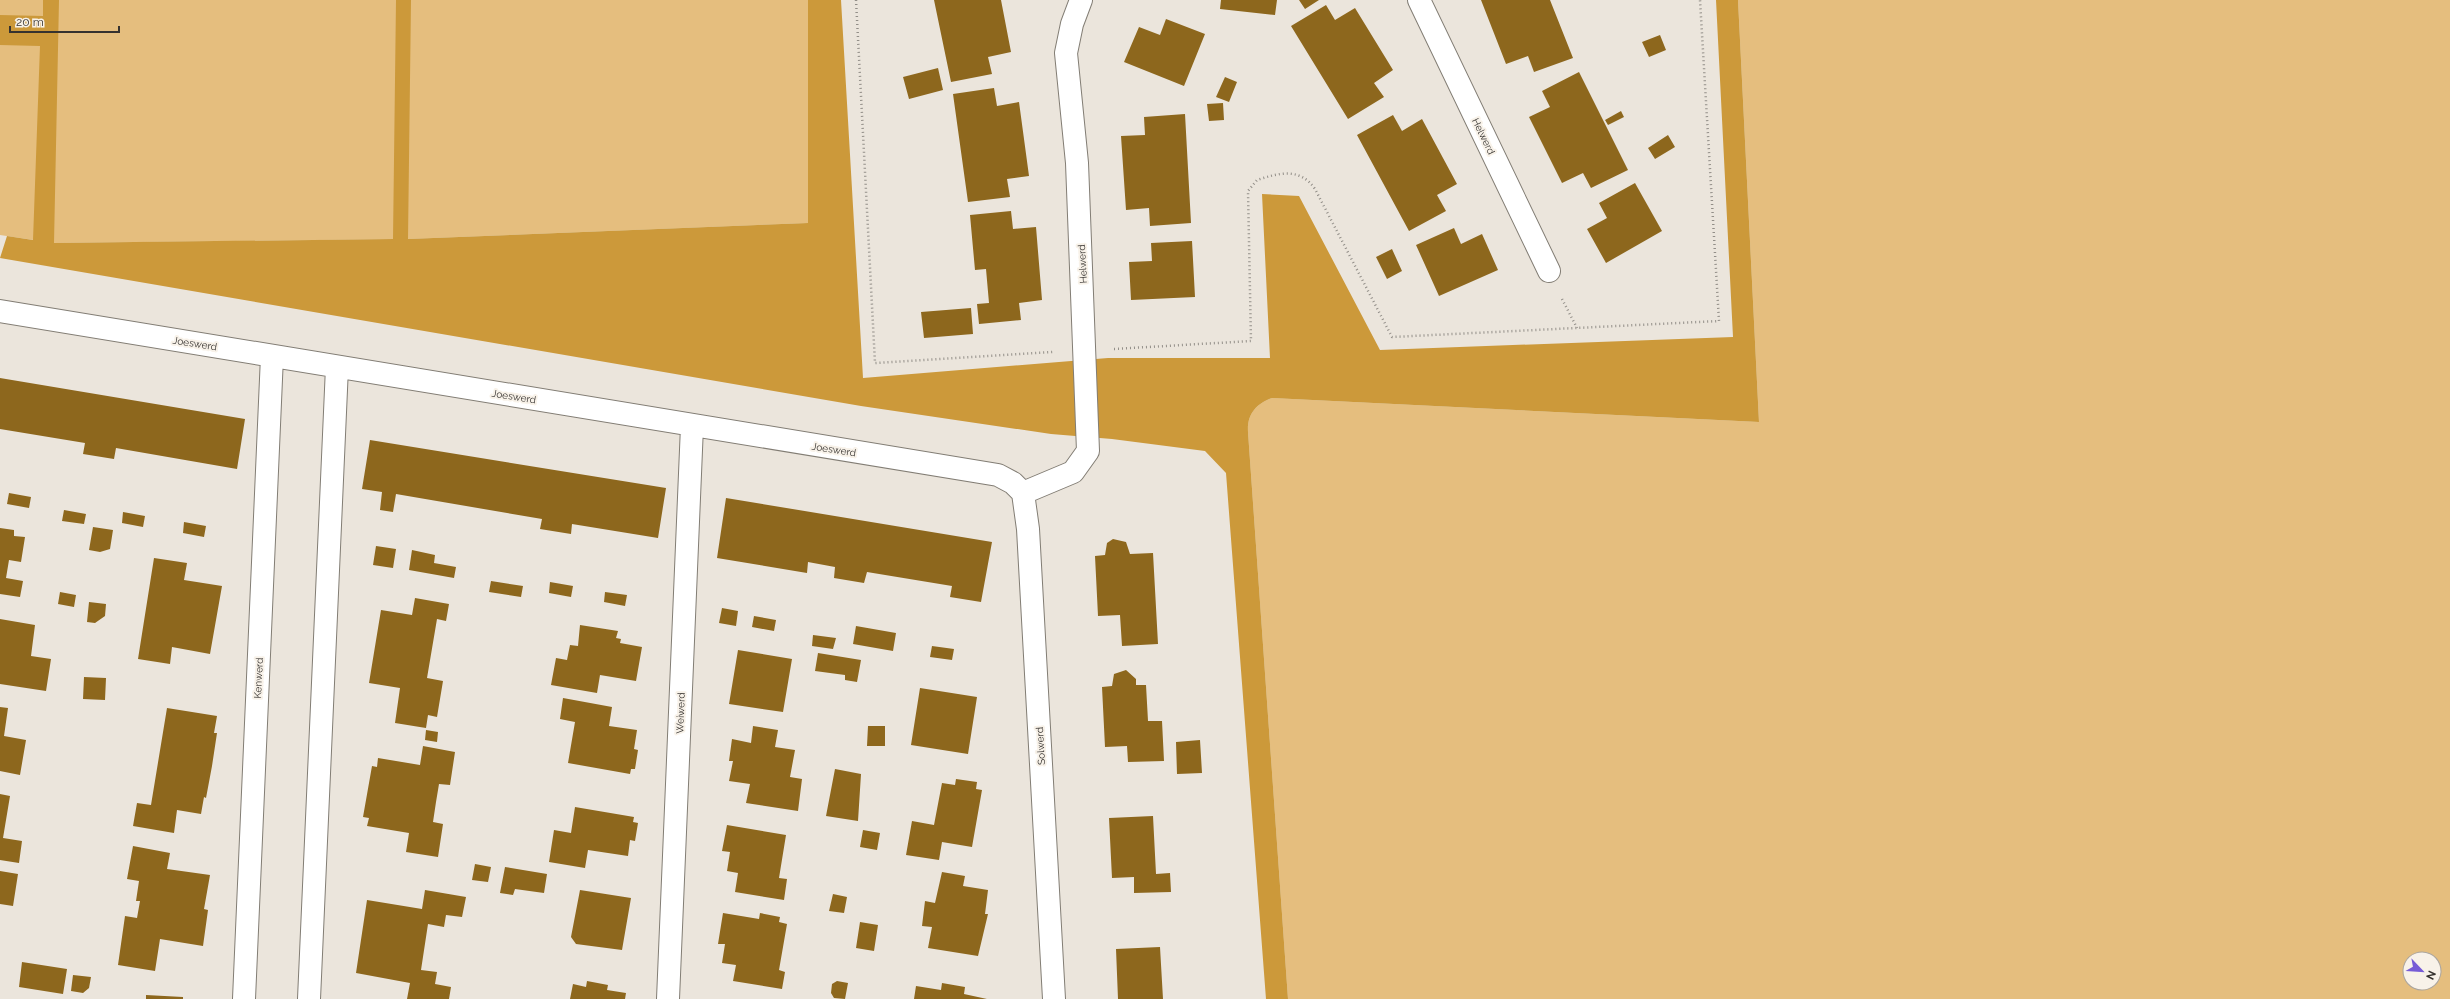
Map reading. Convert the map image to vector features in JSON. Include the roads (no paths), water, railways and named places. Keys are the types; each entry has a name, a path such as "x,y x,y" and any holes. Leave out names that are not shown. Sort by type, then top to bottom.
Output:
{"street":[{"name":"Helwerd","path":"1022,493 1073,472 1088,451 1086,350 1077,163 1066,54 1072,24 1081,0"},
{"name":"Helwerd","path":"1419,0 1549,271"},
{"name":"Joeswerd","path":"0,311 692,426 998,475 1013,483 1022,493"},
{"name":"Kenwerd","path":"244,999 272,356"},
{"path":"309,999 337,367"},
{"name":"Weiwerd","path":"668,999 692,426"},
{"name":"Solwerd","path":"1022,493 1028,529 1054,999"}]}
